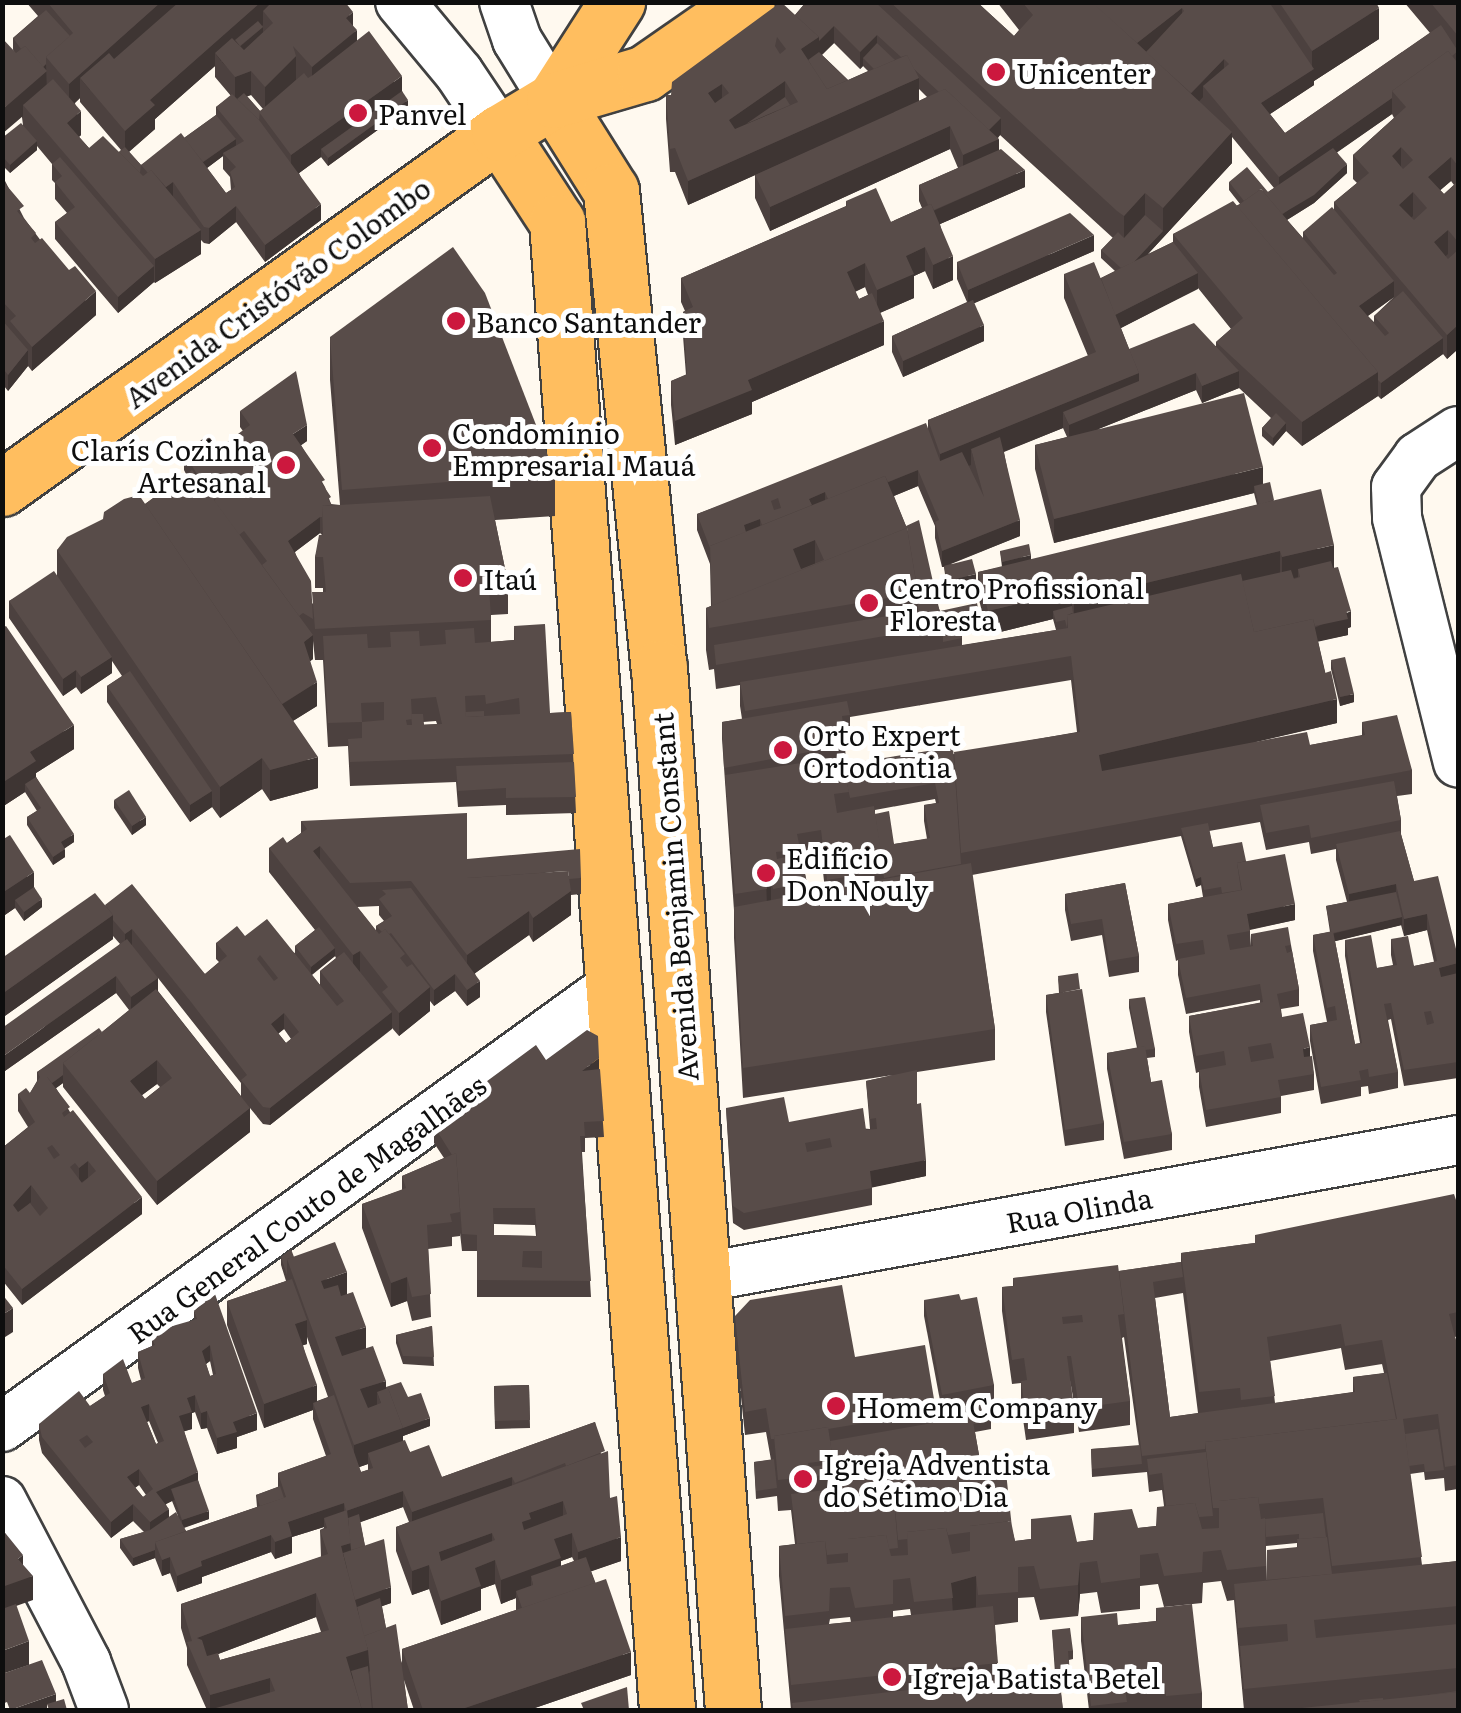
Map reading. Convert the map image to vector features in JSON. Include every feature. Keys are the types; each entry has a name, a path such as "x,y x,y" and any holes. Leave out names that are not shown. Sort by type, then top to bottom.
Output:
{"main road":[{"name":"Avenida Cristóvão Colombo","path":"554,100 617,2"},
{"name":"Avenida Cristóvão Colombo","path":"2,488 499,132 554,100 645,73 747,2"},
{"name":"Avenida Benjamin Constant","path":"554,100 611,191 659,668 732,1710"},
{"path":"499,132 557,222 610,988 667,1710"}],"street":[{"path":"400,2 460,72 499,132"},
{"path":"504,2 517,40 554,100"},
{"path":"1458,431 1418,457 1396,488 1398,518 1458,762"},
{"name":"Rua General Couto de Magalhães","path":"2,1427 610,988"},
{"name":"Rua Olinda","path":"699,1278 1458,1140"},
{"path":"2,1501 86,1662 104,1710"}],"building":[{"path":"47,2 161,2 69,84 46,57 73,33"},
{"path":"179,2 261,2 150,100 155,105 125,131 80,78 109,53 114,59"},
{"path":"272,2 345,2 353,12 346,18 357,30 312,67 293,46 296,56 265,87 251,71 235,77 215,53 232,38 244,50 273,23 263,11"},
{"path":"781,2 819,37 801,49 827,89 907,55 919,78 688,181 675,148 670,149 666,95 671,95 672,82","holes":["777,37 786,49 780,54 775,46","785,81 798,102 735,129 729,120","722,84 729,93 715,103 708,93"]},
{"path":"806,2 875,2 1001,118 989,130 945,89 939,92 914,69 907,55 901,57 877,35 860,52 834,26 819,41 795,15"},
{"path":"890,2 977,2 1014,36 1033,15 1022,2 1093,2 1232,132 1163,208 1145,193 1124,216"},
{"path":"1096,2 1269,2 1314,69 1261,103 1285,133 1441,25 1458,51 1452,56 1448,51 1392,91 1392,98 1279,177 1203,86 1229,64 1224,59 1191,93 1146,52 1184,11 1182,8 1137,43"},
{"path":"1279,2 1376,2 1379,8 1312,51"},
{"path":"1430,2 1458,2 1458,36"},
{"path":"46,10 70,36 46,57 43,67 13,38"},
{"path":"258,21 263,27 240,46 235,40"},
{"path":"369,31 402,76 291,155 259,112 304,73 308,78 313,75"},
{"path":"2,38 16,53 25,46 47,71 2,110"},
{"path":"877,43 895,60 874,69 863,58"},
{"path":"1448,51 1458,63 1458,166 1451,157 1428,177 1444,194 1458,181 1458,242 1448,230 1434,242 1448,259 1458,250 1458,325 1447,335 1334,202 1369,173 1353,155 1406,107 1392,91","holes":["1401,147 1413,160 1403,169 1392,156","1413,192 1427,208 1414,220 1399,205"]},
{"path":"819,52 848,80 827,89 808,60"},
{"path":"53,79 81,111 67,123 89,148 103,136 143,176 151,170 201,230 155,259 23,105"},
{"path":"945,89 999,139 963,155 950,126 770,207 755,175"},
{"path":"402,91 408,100 328,158 321,149"},
{"path":"244,93 260,111 259,120 237,99"},
{"path":"232,94 259,120 321,204 265,245 236,206 209,228 204,227 173,182 166,187 141,165 181,133 226,193 235,187 230,172 236,167 223,153 244,141 216,107"},
{"path":"785,97 790,105 746,124"},
{"path":"216,115 236,139 203,162 184,138"},
{"path":"21,123 37,141 10,165 2,156 2,138"},
{"path":"125,147 141,165 140,173 119,152"},
{"path":"1333,148 1347,164 1314,195 1282,214 1261,189 1244,201 1229,182 1247,167 1268,192"},
{"path":"1001,149 1025,170 934,210 928,205 919,185"},
{"path":"60,157 154,266 118,297 55,222 75,207 55,182 62,176 52,164"},
{"path":"2,180 24,206 17,211 36,233 31,238 35,243 42,238 69,270 75,266 96,291 32,347 10,321 16,316 2,301"},
{"path":"876,188 891,222 931,204 953,256 933,265 925,247 906,256 914,274 877,290 865,263 847,272 859,299 872,293 884,321 748,380 752,390 675,421 671,381 687,374 683,312 693,307 681,278 847,206 846,201"},
{"path":"1261,189 1334,275 1337,273 1303,232 1332,207 1394,281 1359,306 1385,336 1389,333 1374,316 1403,291 1443,338 1381,383 1378,372 1237,206"},
{"path":"1233,201 1378,372 1302,422 1216,342 1243,318 1173,234"},
{"path":"1070,213 1094,235 968,290 957,262"},
{"path":"1145,215 1163,231 1134,262 1121,268 1101,250 1118,232 1124,238"},
{"path":"1173,242 1198,273 1115,315 1101,278"},
{"name":"Condomínio Empresarial Mauá","path":"453,247 485,293 555,474 342,490 330,337"},
{"path":"1094,262 1139,373 940,454 928,420 1096,352 1064,274"},
{"path":"973,300 984,325 903,361 892,336"},
{"path":"2,320 28,350 8,375 2,372"},
{"path":"1194,323 1239,371 1202,386 1196,373 1069,425 1063,412 1139,381 1129,349"},
{"path":"296,371 307,425 293,434 325,480 321,482 332,505 322,506 322,517 288,541 311,581 313,619 303,613 299,616 262,565 267,561 244,531 239,535 184,453 208,435 218,449 250,425 240,411"},
{"path":"1244,393 1263,467 1054,519 1035,445"},
{"path":"1276,413 1286,423 1273,438 1262,428"},
{"path":"926,423 940,461 962,452 984,497 971,449 1000,437 1020,520 942,551 935,522 939,520 918,470 888,482 885,476 828,499 825,492 809,499 812,505 762,525 760,519 744,525 746,532 710,548 697,514","holes":["778,498 781,508 774,510 771,501"]},
{"path":"192,470 313,635 304,642 317,682 282,704 145,504"},
{"path":"885,476 906,526 919,520 943,626 716,665 714,645 918,611 918,593 907,528 712,606 710,546","holes":["815,540 824,560 801,569 793,549"]},
{"path":"1270,482 1274,500 1259,505 1254,486"},
{"path":"1321,489 1334,545 1282,557 1280,551 1074,600 1072,591 988,611 978,572"},
{"path":"139,495 318,757 270,770 262,758 220,787 57,550 67,537 103,519 104,512"},
{"path":"490,496 508,583 489,584 491,620 315,629 312,592 326,592 323,557 315,557 319,535 323,535 322,506"},
{"path":"907,528 918,593 709,628 706,608"},
{"path":"1029,544 1031,555 1002,562 1000,551"},
{"path":"972,559 976,574 947,581 944,566"},
{"path":"1331,561 1333,568 1338,567 1351,611 1346,612 1348,619 1315,626 1313,619 1254,632 1242,581 1291,570 1294,579 1300,577 1298,569"},
{"path":"54,571 112,657 81,677 76,670 63,679 9,601"},
{"path":"1241,574 1254,632 1313,619 1325,673 1331,671 1337,699 1099,755 1102,771 1307,732 1310,745 1365,735 1362,722 1397,715 1412,770 961,853 954,752 1080,732 1071,656 745,711 740,682 1068,628 1067,615"},
{"path":"977,603 981,623 960,628 962,638 943,642 940,611"},
{"path":"1072,606 1067,628 1065,620 1056,622 1053,611"},
{"path":"545,624 550,713 571,712 574,754 350,762 348,739 362,738 362,722 328,723 323,636 367,634 368,648 391,647 390,632 419,631 420,646 446,644 445,630 474,628 475,643 515,640 514,626","holes":["485,695 486,704 519,698 520,714 466,717 465,696","436,697 442,724 407,725 406,720 412,719 411,699","384,702 384,720 362,722 361,703"]},
{"path":"6,626 74,725 30,752 36,761 2,783 2,628"},
{"path":"1345,657 1354,694 1340,697 1331,660"},
{"path":"130,671 212,791 190,805 107,686"},
{"name":"Orto Expert Ortodontia","path":"847,701 850,715 842,716 846,745 724,768 722,722"},
{"path":"484,711 484,716 466,717 465,712"},
{"path":"411,714 423,714 424,725 412,725"},
{"path":"953,747 961,864 884,878 875,814 889,811 894,844 930,838 924,805 939,803 935,783 850,798 845,774 835,776 833,770 821,772 821,768"},
{"path":"574,762 576,797 506,798 506,788 458,791 456,766"},
{"path":"807,762 809,774 833,770 835,776 845,774 849,792 834,794 837,813 874,806 884,871 858,875 857,866 851,867 852,876 827,880 821,830 797,834 807,883 773,889 771,879 766,880 767,889 735,894 725,775"},
{"path":"36,777 74,834 61,842 65,849 53,857 27,817 41,808 25,784"},
{"path":"1394,781 1401,820 1311,838 1309,825 1266,833 1260,805"},
{"path":"129,790 146,817 132,826 114,800"},
{"path":"467,813 467,878 568,871 571,891 533,918 529,911 467,955 411,881 350,883 320,846 313,851 379,934 385,929 405,954 400,958 407,967 412,964 430,987 399,1013 382,992 388,987 360,951 353,955 269,848 283,837 287,843 307,829 301,821"},
{"path":"1208,823 1213,847 1242,842 1246,861 1237,863 1241,890 1204,890 1201,877 1196,879 1181,828"},
{"path":"1400,831 1414,881 1438,876 1458,957 1458,963 1439,968 1441,977 1458,973 1458,1062 1404,1070 1391,1003 1384,1004 1398,1072 1369,1077 1368,1069 1359,1071 1361,1080 1321,1087 1310,1025 1337,1020 1335,1006 1327,1008 1313,935 1333,931 1355,1044 1362,1043 1345,940 1371,935 1377,968 1397,965 1391,939 1408,936 1414,966 1437,961 1427,914 1404,919 1396,884 1349,894 1336,844","holes":["1431,1011 1434,1023 1427,1025 1424,1012"]},
{"path":"10,835 34,872 2,893 2,840"},
{"path":"580,849 581,878 569,879 568,871 467,878 467,859"},
{"path":"1285,854 1295,904 1247,914 1250,931 1227,935 1230,950 1253,946 1251,934 1288,927 1291,945 1285,946 1287,953 1292,951 1299,989 1277,994 1282,1017 1303,1013 1310,1047 1303,1049 1304,1057 1312,1056 1314,1074 1278,1080 1281,1097 1206,1110 1199,1070 1226,1065 1224,1051 1196,1056 1189,1016 1263,1002 1260,984 1186,998 1178,959 1205,954 1203,940 1176,944 1168,904 1242,890 1237,863","holes":["1271,1043 1274,1058 1251,1062 1248,1047"]},
{"path":"971,863 995,1029 743,1068 734,907"},
{"path":"1125,883 1139,956 1109,961 1102,919 1071,924 1065,894"},
{"path":"132,884 205,974 227,956 216,943 237,926 245,936 267,919 337,1006 344,1001 320,971 344,952 392,1012 270,1108 263,1107 241,1080 247,1075 191,1002 132,929 125,934 105,905","holes":["260,955 278,978 274,981 257,959","284,1013 299,1032 286,1043 271,1024"]},
{"path":"34,887 42,899 24,912 15,900"},
{"path":"411,888 480,981 467,990 455,974 434,990 391,933 376,926 392,916 379,899 386,894 382,890"},
{"path":"1396,892 1402,917 1331,931 1326,906"},
{"path":"95,893 113,915 2,994 2,958"},
{"path":"319,927 335,948 311,967 295,946"},
{"path":"127,939 158,978 131,997 116,976 2,1057 2,1028"},
{"path":"1078,973 1080,989 1060,993 1058,976"},
{"path":"156,989 250,1108 157,1181 63,1063","holes":["157,1060 172,1078 145,1099 130,1081"]},
{"path":"1082,989 1104,1123 1065,1130 1046,995"},
{"path":"1145,997 1155,1049 1145,1050 1145,1046 1138,1048 1129,999"},
{"path":"99,1028 102,1032 63,1063 63,1075 52,1083 47,1077 40,1077 37,1072"},
{"path":"587,1030 598,1036 599,1058 582,1071 600,1069 604,1121 584,1122 585,1136 580,1136 591,1281 477,1280 477,1235 462,1234 456,1153 452,1155 434,1126 459,1108 456,1104 536,1045 546,1060","holes":["493,1208 535,1208 537,1236 494,1235","523,1251 542,1251 542,1268 522,1267"]},
{"path":"1145,1046 1151,1082 1162,1080 1172,1134 1124,1142 1107,1053"},
{"path":"917,1070 917,1104 921,1103 926,1160 870,1171 872,1188 744,1213 733,1206 726,1108 784,1097 789,1122 863,1108 866,1130 877,1129 876,1118 870,1119 866,1081","holes":["830,1138 832,1147 807,1152 805,1143"]},
{"path":"40,1077 47,1077 70,1107 62,1113 64,1117 73,1110 142,1197 22,1289 2,1264 2,1148 35,1122 18,1094 26,1088 30,1093","holes":["52,1145 60,1155 54,1159 47,1148","88,1161 96,1171 82,1183 70,1167 75,1163 79,1168","31,1185 48,1208 40,1216 30,1203 18,1212 13,1205"]},
{"path":"456,1153 460,1212 450,1214 452,1222 427,1225 431,1294 412,1297 407,1277 391,1283 362,1204 406,1188 402,1176"},
{"path":"1454,1194 1458,1202 1458,1312 1449,1314 1458,1348 1458,1465 1445,1467 1438,1414 1403,1419 1422,1557 1332,1566 1323,1498 1259,1504 1258,1497 1219,1501 1219,1508 1213,1508 1205,1442 1397,1419 1382,1340 1345,1346 1341,1324 1267,1337 1275,1396 1241,1400 1240,1388 1199,1392 1181,1253 1255,1243 1255,1235"},
{"path":"335,1242 347,1272 321,1281 324,1289 338,1285 341,1296 353,1292 366,1327 335,1337 342,1356 373,1346 386,1381 360,1389 368,1408 381,1403 377,1392 388,1388 403,1428 354,1445 287,1259"},
{"path":"291,1249 294,1257 287,1259 287,1275 281,1257"},
{"path":"1181,1262 1183,1277 1153,1282 1170,1417 1355,1392 1353,1377 1387,1373 1396,1419 1205,1442 1205,1449 1142,1456 1119,1271"},
{"path":"1118,1265 1124,1314 1118,1315 1130,1401 1079,1408 1071,1356 1067,1356 1074,1409 1026,1416 1021,1381 1027,1380 1024,1358 1012,1360 1002,1287 1014,1286 1013,1278","holes":["1082,1315 1083,1322 1063,1324 1062,1317"]},
{"path":"292,1279 307,1320 295,1324 317,1385 264,1404 227,1301"},
{"name":"Homem Company","path":"842,1285 855,1357 925,1345 936,1411 771,1439 766,1408 745,1412 735,1316 750,1300"},
{"path":"2,1294 13,1308 2,1315"},
{"path":"215,1294 257,1413 233,1422 237,1432 217,1438 207,1411 201,1413 195,1395 187,1398 192,1412 179,1416 198,1472 156,1492 169,1509 150,1522 133,1504 111,1522 42,1437 39,1424 79,1391 90,1406 110,1393 103,1374 123,1359 132,1383 145,1378 138,1352 155,1345 152,1339 169,1327 197,1319 194,1310","holes":["210,1345 216,1374 210,1376 202,1351","149,1404 164,1441 156,1444 141,1407","87,1435 93,1442 85,1448 79,1440","139,1469 153,1489 143,1497 127,1477"]},
{"path":"959,1294 961,1300 977,1297 994,1385 942,1395 924,1300"},
{"path":"432,1326 434,1357 403,1356 396,1335"},
{"path":"401,1382 408,1397 421,1393 430,1418 403,1428 386,1389 386,1387"},
{"path":"529,1385 530,1420 495,1421 494,1386"},
{"path":"334,1395 361,1472 373,1468 368,1453 405,1440 410,1452 429,1445 442,1477 595,1422 605,1451 515,1483 512,1477 412,1512 403,1491 346,1511 344,1503 288,1522 292,1536 275,1542 271,1535 201,1561 202,1566 177,1576 170,1557 162,1560 155,1542 286,1497 278,1473 331,1454 313,1403"},
{"path":"987,1403 991,1421 973,1424 972,1416 940,1421 938,1412"},
{"path":"972,1416 981,1466 892,1475 898,1548 889,1549 886,1535 848,1539 848,1553 827,1555 825,1541 797,1544 791,1494 835,1489 830,1441"},
{"path":"828,1427 833,1460 808,1463 809,1467 834,1464 835,1474 778,1480 774,1436"},
{"path":"1438,1429 1444,1470 1425,1472 1424,1464 1409,1466 1405,1434"},
{"path":"1140,1445 1142,1464 1092,1469 1091,1449"},
{"path":"608,1451 610,1498 617,1496 621,1537 578,1552 572,1533 554,1539 561,1558 501,1580 495,1560 475,1568 481,1586 441,1601 429,1565 412,1571 396,1527","holes":["563,1501 567,1514 524,1530 522,1522 531,1519 529,1513","492,1533 495,1540 441,1561 439,1552"]},
{"path":"1206,1452 1213,1516 1199,1517 1195,1503 1166,1506 1162,1473 1149,1475 1147,1459"},
{"path":"774,1459 777,1488 756,1491 754,1462"},
{"path":"1005,1463 1012,1528 1011,1521 970,1526 970,1532 948,1535 946,1528 907,1532 908,1539 898,1540 892,1475"},
{"path":"198,1480 209,1511 182,1520 171,1489"},
{"path":"280,1486 284,1498 260,1506 256,1495"},
{"path":"1258,1497 1261,1519 1265,1518 1266,1566 1227,1570 1221,1550 1203,1552 1202,1572 1164,1576 1158,1553 1140,1555 1140,1578 1101,1583 1097,1561 1080,1563 1078,1585 1040,1589 1034,1566 1018,1567 1018,1592 978,1595 976,1576 951,1583 953,1598 914,1602 910,1578 893,1580 893,1604 855,1608 850,1587 830,1588 829,1611 785,1616 779,1546 825,1541 827,1564 848,1562 848,1539 886,1535 891,1556 908,1555 907,1532 946,1528 952,1554 970,1551 970,1526 1011,1521 1015,1541 1031,1539 1031,1519 1071,1515 1077,1542 1093,1540 1094,1513 1132,1509 1138,1528 1156,1526 1157,1507 1195,1503 1202,1529 1219,1528 1219,1501"},
{"path":"347,1510 351,1543 341,1546 368,1650 346,1657 362,1710 209,1710 275,1691 270,1678 210,1695 187,1642 192,1641 181,1604 328,1554 320,1530 327,1528 324,1518","holes":["316,1593 329,1630 220,1660 218,1653 207,1656 202,1640 197,1638"]},
{"path":"176,1512 186,1531 155,1542 155,1550 133,1558 120,1539 150,1530"},
{"path":"1323,1513 1326,1537 1266,1537 1265,1519"},
{"path":"359,1514 365,1546 351,1550 348,1518"},
{"path":"2,1529 23,1555 18,1559 33,1576 2,1587"},
{"path":"1327,1537 1332,1574 1266,1580 1267,1550 1298,1547 1297,1539"},
{"path":"384,1539 391,1587 355,1600 343,1553"},
{"path":"586,1557 595,1583 522,1608 516,1591 533,1585 531,1576"},
{"path":"1458,1561 1458,1606 1314,1620 1316,1638 1458,1624 1458,1668 1244,1689 1240,1646 1288,1641 1287,1624 1238,1628 1234,1584"},
{"path":"606,1579 631,1652 459,1710 423,1710 402,1649"},
{"path":"380,1598 386,1628 364,1636 357,1607"},
{"path":"16,1604 29,1641 2,1651 2,1609"},
{"path":"1192,1604 1202,1693 1166,1696 1165,1685 1125,1689 1127,1702 1091,1706 1081,1617 1117,1613 1118,1625 1157,1621 1156,1608"},
{"path":"993,1606 998,1663 791,1685 785,1629"},
{"path":"396,1624 408,1710 373,1710 364,1636"},
{"path":"1070,1628 1070,1676 1059,1677 1052,1630"},
{"path":"42,1660 56,1694 10,1710 7,1702 2,1704 2,1674"},
{"path":"368,1666 372,1710 362,1710 351,1671"},
{"path":"1059,1673 1063,1710 793,1710 792,1703"},
{"path":"627,1687 629,1710 584,1710 581,1703"},
{"path":"1458,1692 1458,1710 1282,1710"},
{"path":"64,1699 67,1710 49,1710 47,1704"}],"place":[{"name":"Unicenter","path":"996,72"},
{"name":"Panvel","path":"358,113"},
{"name":"Banco Santander","path":"456,321"},
{"name":"Condomínio Empresarial Mauá","path":"432,448"},
{"name":"Clarís Cozinha Artesanal","path":"286,465"},
{"name":"Itaú","path":"463,578"},
{"name":"Centro Profissional Floresta","path":"869,603"},
{"name":"Orto Expert Ortodontia","path":"783,750"},
{"name":"Edifício Don Nouly","path":"766,873"},
{"name":"Homem Company","path":"836,1406"},
{"name":"Igreja Adventista do Sétimo Dia","path":"803,1479"},
{"name":"Igreja Batista Betel","path":"892,1677"}]}
